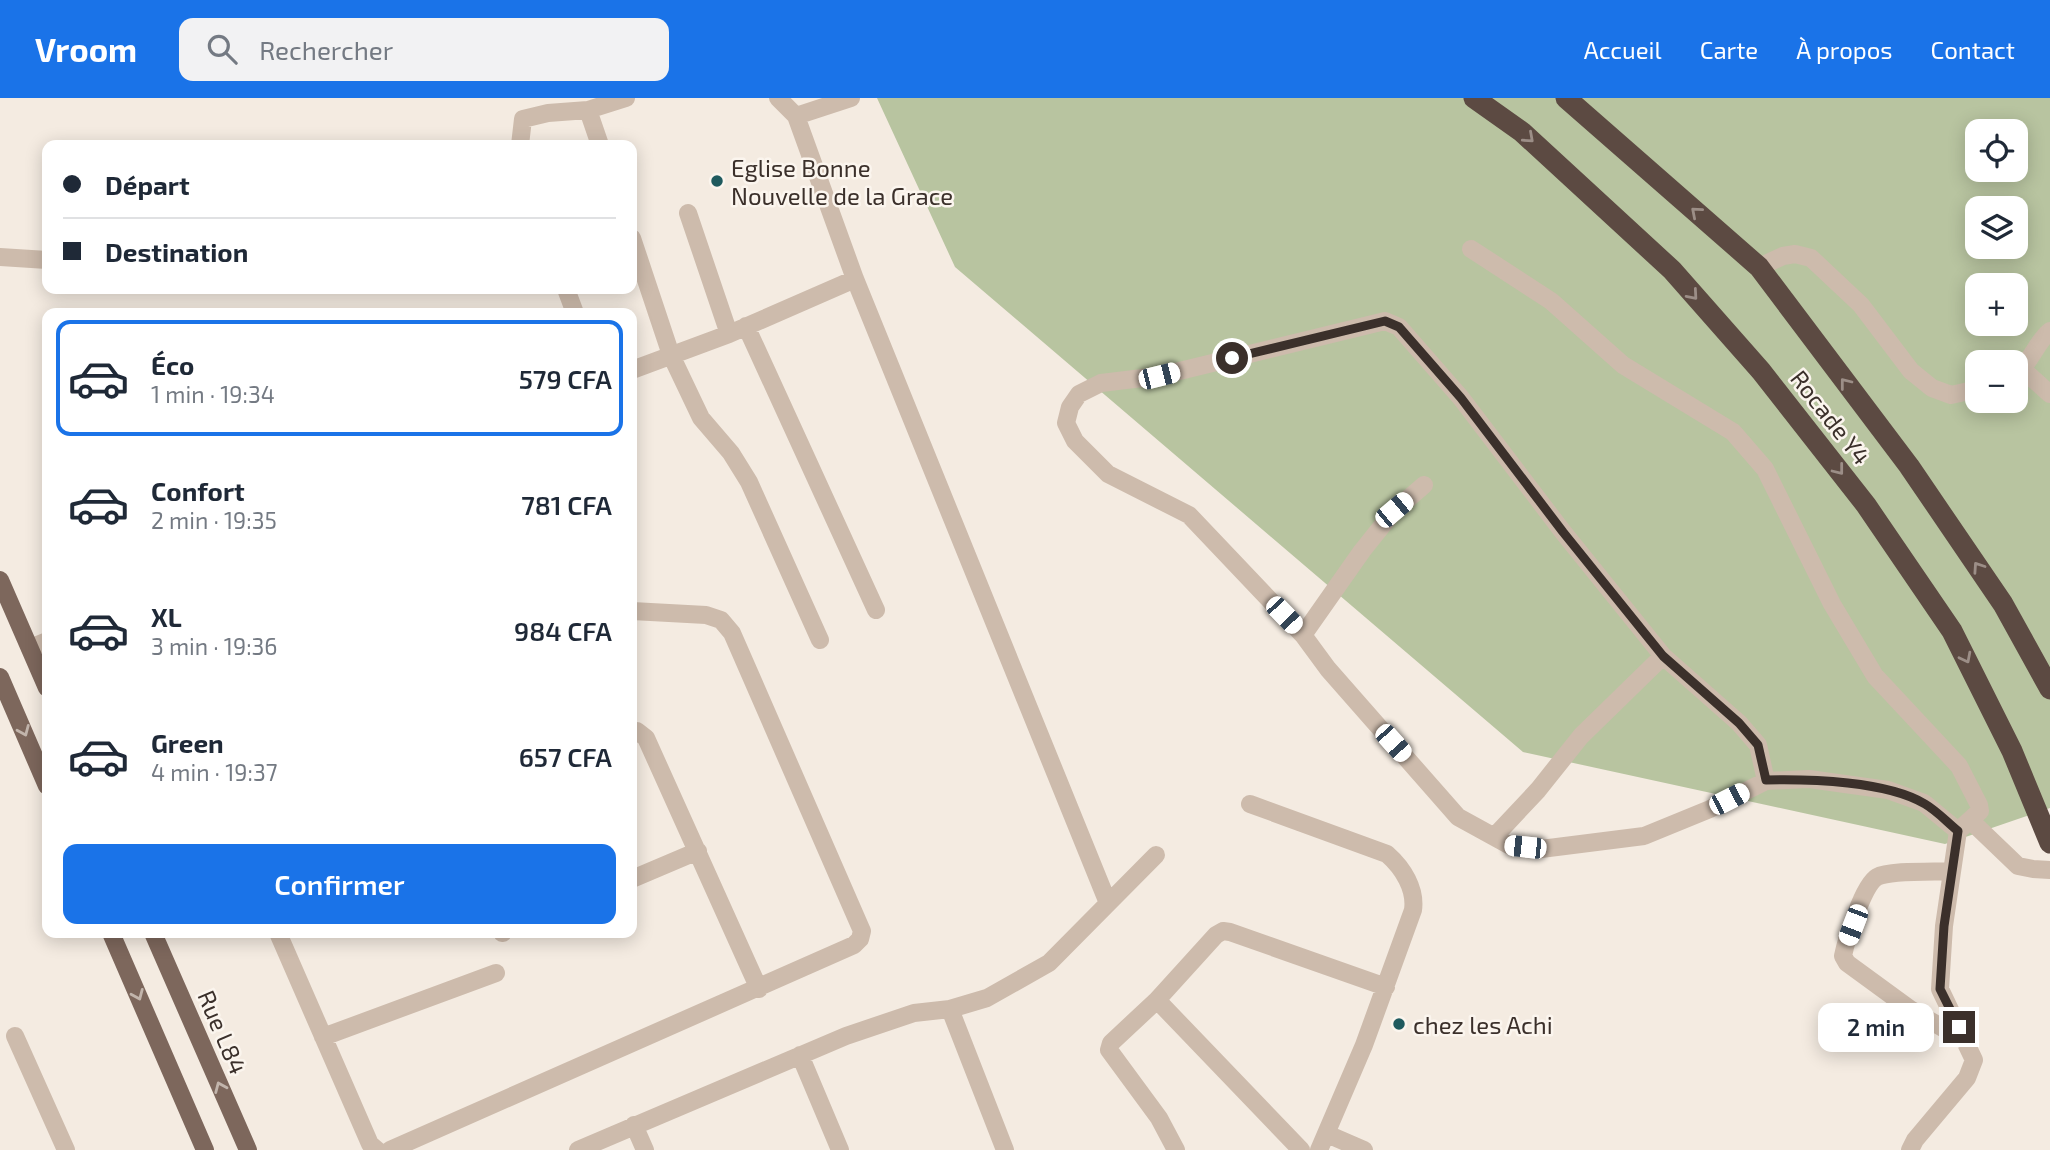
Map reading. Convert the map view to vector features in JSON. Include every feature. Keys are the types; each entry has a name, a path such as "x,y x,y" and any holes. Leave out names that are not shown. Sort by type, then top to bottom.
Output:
{"highway":[{"name":"Rocade Y4","path":"1474,98 1522,132 1672,270 1761,371 1866,505 1952,631 2012,751 2050,843"},
{"name":"Rocade Y4","path":"1566,98 1759,267 1909,466 2003,604 2050,689"}],"main road":[{"path":"0,580 42,676"},
{"path":"0,677 42,774"},
{"path":"113,938 205,1150"},
{"name":"Rue L84","path":"155,938 248,1150"}],"street":[{"path":"521,140 523,119 548,113 588,110 626,98"},
{"path":"778,98 796,116 855,279 1108,903"},
{"path":"796,116 851,98"},
{"path":"588,110 598,140"},
{"path":"688,213 729,334"},
{"path":"1471,249 1552,300 1623,365 1733,432 1765,469 1832,604 1875,676 1959,766 1979,805 1980,811 1964,825 1952,871 1944,926 1940,989 1974,1060 1967,1078 1915,1140 1910,1150"},
{"path":"637,253 671,355 701,418 731,453 749,482 820,640"},
{"path":"1759,267 1783,256 1795,254 1811,258 1861,305 1912,371 1932,388 1951,395 1965,392"},
{"path":"0,257 42,260"},
{"path":"637,368 729,334 855,279"},
{"path":"1766,780 1758,745 1739,723 1663,656 1563,532 1461,398 1399,327 1385,321 1159,376 1101,383 1079,394 1070,407 1066,424 1075,441 1108,474 1189,515 1303,635 1328,669 1458,817 1509,845 1541,849 1644,836 1710,809 1766,780 1809,779 1888,790 1924,803 1964,825 2018,866 2050,870"},
{"path":"746,326 876,610"},
{"path":"2028,357 2040,339 2050,331"},
{"path":"2028,377 2050,394"},
{"path":"1303,635 1394,510 1424,485"},
{"path":"390,1150 759,989 854,945 860,939 862,931 732,633 721,620 706,615 637,611"},
{"path":"30,648 42,643"},
{"path":"1494,837 1538,790 1581,736 1663,656"},
{"path":"637,731 646,738 759,989"},
{"path":"1250,804 1377,849 1397,863 1415,897 1386,987 1323,1142 1364,1150"},
{"path":"637,877 698,851"},
{"path":"578,1150 886,1021 914,1013 950,1010 987,998 1049,963 1156,855"},
{"path":"1952,871 1898,873 1877,877 1868,887 1843,956 1847,963 1910,1009 1967,1042"},
{"path":"1176,1150 1159,1118 1110,1050 1111,1043 1157,1000 1216,935 1223,931 1230,932 1386,987"},
{"path":"280,938 370,1144 377,1150"},
{"path":"323,1037 496,973"},
{"path":"1157,1000 1301,1150"},
{"path":"950,1010 1005,1150"},
{"path":"15,1036 66,1150"},
{"path":"800,1055 840,1150"},
{"path":"634,1125 645,1150"}],"green space":[{"path":"877,98 2050,98 2050,808 1945,844 1523,752 955,267"}],"place":[{"name":"Eglise Bonne Nouvelle de la Grace","path":"717,181"},
{"name":"chez les Achi","path":"1399,1024"}],"route":[{"path":"1232,358 1385,321 1399,327 1461,398 1563,532 1663,656 1739,723 1758,745 1766,780 1809,779 1888,790 1924,803 1958,831 1944,926 1940,989 1959,1027"}]}
